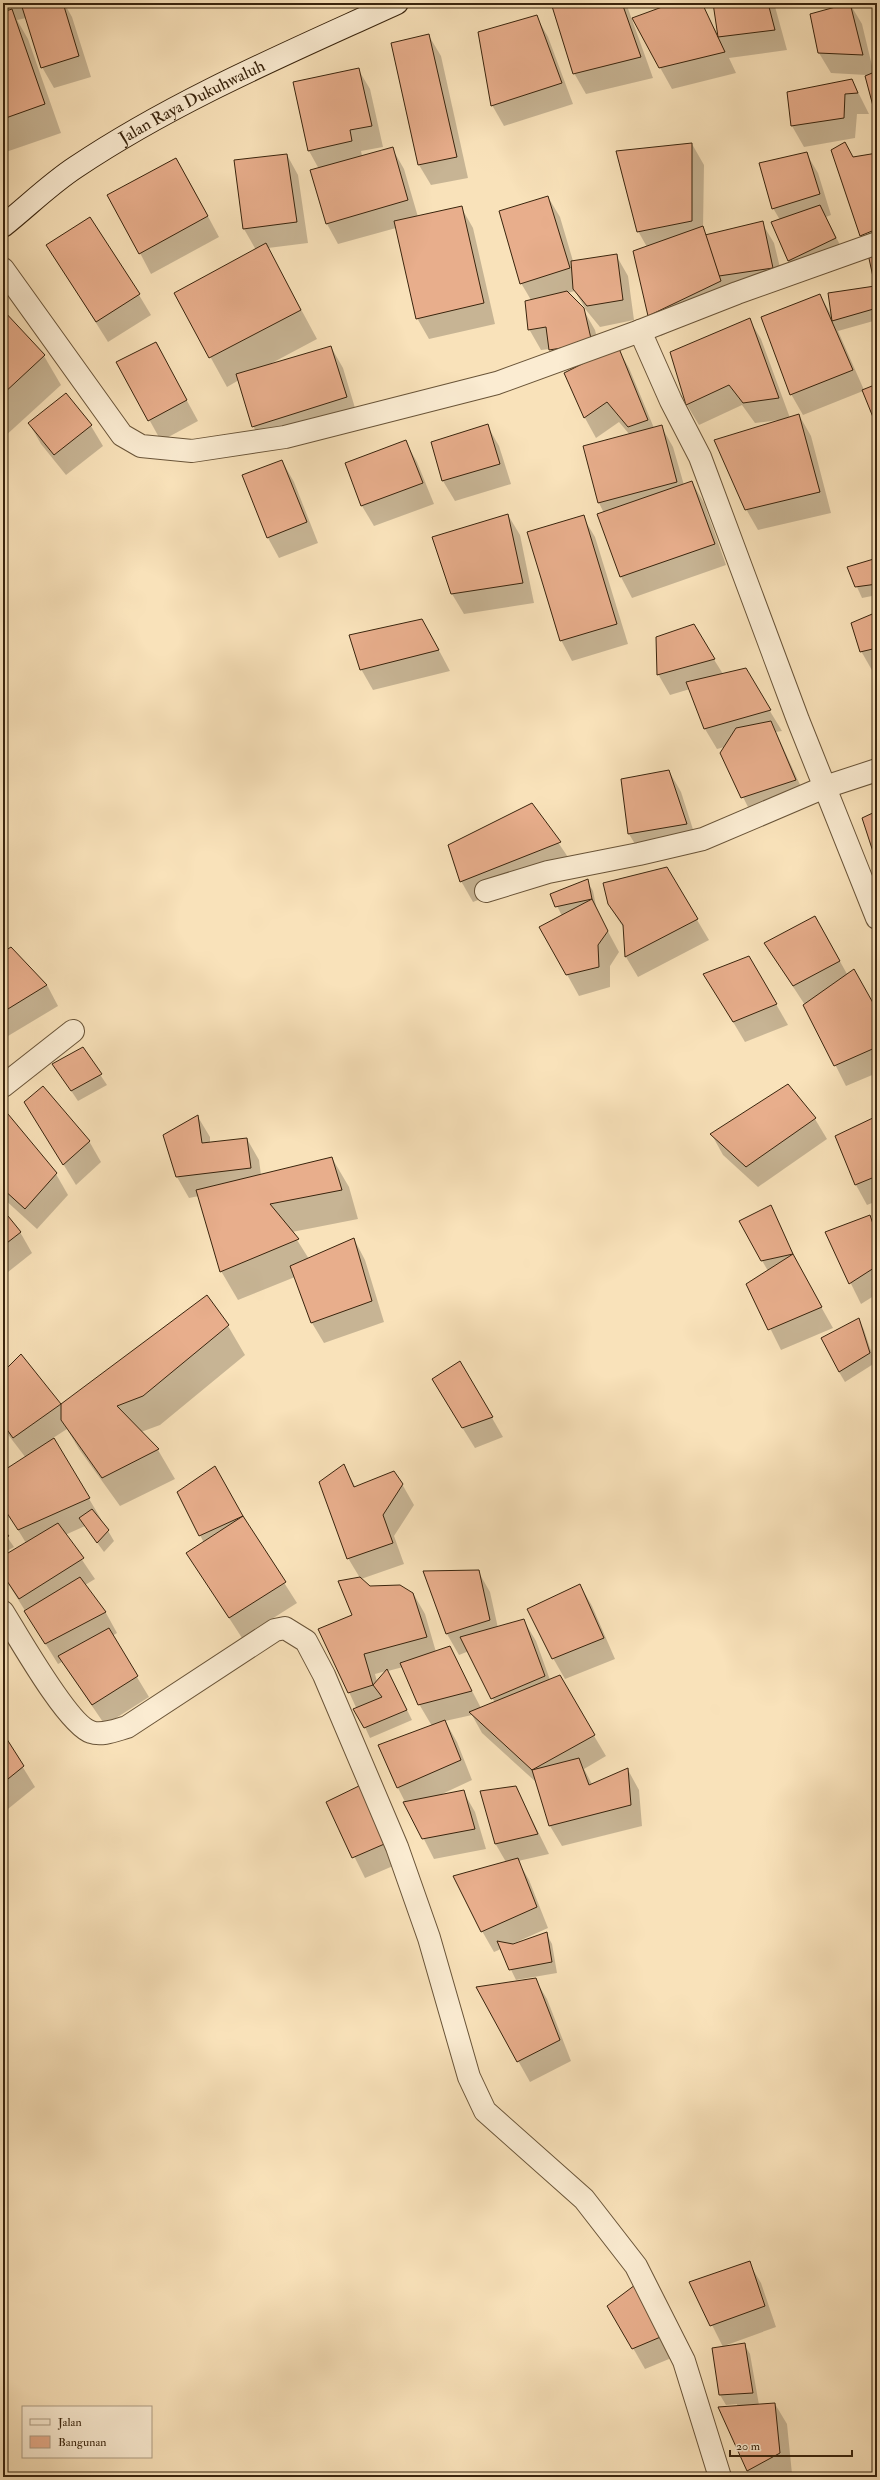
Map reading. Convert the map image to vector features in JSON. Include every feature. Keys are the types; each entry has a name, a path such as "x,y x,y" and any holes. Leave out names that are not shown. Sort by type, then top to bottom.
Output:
{"street":[{"name":"Jalan Raya Dukuhwaluh","path":"3,226 75,168 157,116 253,68 397,3"},
{"path":"3,268 122,435 141,446 192,451 285,437 497,383 640,331 737,293 877,243"},
{"path":"640,331 671,401 700,457 825,787 877,918"},
{"path":"486,891 548,872 640,854 703,839 825,787 877,770"},
{"path":"3,1086 73,1031"},
{"path":"3,1612 71,1718 91,1732 108,1733 127,1727 275,1630 285,1628 306,1641 327,1682 397,1847 429,1938 469,2077 485,2110 584,2199 636,2266 684,2361 720,2477"}],"building":[{"path":"35,3 63,3 79,56 41,68 22,7"},
{"path":"551,3 622,3 641,57 573,74"},
{"path":"673,3 702,3 725,52 659,68 632,18"},
{"path":"713,3 768,3 775,30 718,37"},
{"path":"850,3 863,55 818,53 810,14"},
{"path":"12,9 45,104 3,119 3,12"},
{"path":"537,15 562,83 491,106 478,32"},
{"path":"429,34 457,157 418,165 391,43"},
{"path":"359,68 372,126 350,130 352,141 308,151 293,82"},
{"path":"877,71 877,121 865,76"},
{"path":"852,79 858,93 845,94 844,118 791,126 787,92"},
{"path":"845,142 853,157 877,153 877,229 860,236 831,150"},
{"path":"692,143 692,221 637,232 616,151"},
{"path":"393,147 408,200 326,224 310,170"},
{"path":"807,152 820,194 772,209 759,163"},
{"path":"287,154 297,222 243,229 234,160"},
{"path":"176,158 208,216 139,254 107,195"},
{"path":"548,196 570,268 520,284 499,211"},
{"path":"820,205 836,238 788,261 771,222"},
{"path":"462,206 484,303 416,319 394,221"},
{"path":"90,217 140,294 96,322 46,245"},
{"path":"763,221 773,268 719,276 705,235"},
{"path":"703,226 721,281 648,316 633,251"},
{"path":"266,243 301,310 209,358 174,293"},
{"path":"877,250 877,285 875,286 868,254"},
{"path":"617,254 623,300 587,306 573,289 571,261"},
{"path":"875,286 877,308 832,321 828,293"},
{"path":"567,291 584,308 592,343 549,350 546,327 528,330 525,301"},
{"path":"820,294 853,370 790,395 761,317"},
{"path":"3,310 45,355 3,394"},
{"path":"750,318 779,398 743,403 729,385 686,405 670,352"},
{"path":"156,342 187,400 148,421 116,362"},
{"path":"331,346 347,397 252,427 236,374"},
{"path":"618,346 648,420 628,427 607,402 584,418 564,373"},
{"path":"877,384 877,427 862,390"},
{"path":"66,393 92,425 54,455 28,423"},
{"path":"799,414 820,492 745,510 714,440"},
{"path":"488,424 500,464 442,481 431,442"},
{"path":"662,425 677,482 598,503 583,446"},
{"path":"406,440 423,483 361,506 345,463"},
{"path":"282,460 307,522 267,538 242,475"},
{"path":"692,481 715,544 620,577 597,514"},
{"path":"508,514 523,583 451,594 432,537"},
{"path":"584,515 617,624 560,641 527,532"},
{"path":"877,558 877,584 855,587 847,567"},
{"path":"877,612 877,648 860,652 851,623"},
{"path":"422,619 439,650 360,670 349,635"},
{"path":"694,624 715,659 657,675 656,637"},
{"path":"746,668 771,710 704,729 686,682"},
{"path":"771,721 796,780 741,798 720,753 736,728"},
{"path":"669,770 687,824 628,834 621,779"},
{"path":"532,803 561,842 460,882 448,845"},
{"path":"877,811 877,864 862,818"},
{"path":"667,867 698,919 625,957 623,925 608,904 603,883"},
{"path":"588,879 592,899 555,907 550,894"},
{"path":"592,899 608,931 598,945 599,967 566,975 539,927"},
{"path":"815,916 840,961 793,986 764,943"},
{"path":"11,947 47,985 3,1012 3,952"},
{"path":"749,956 777,1004 733,1022 703,974"},
{"path":"854,969 877,1010 877,1047 834,1066 803,1005"},
{"path":"83,1047 102,1074 71,1091 52,1064"},
{"path":"788,1084 816,1118 746,1167 710,1134"},
{"path":"43,1086 90,1141 63,1165 24,1102"},
{"path":"3,1108 57,1173 25,1209 3,1189"},
{"path":"198,1115 202,1143 247,1138 251,1168 176,1177 163,1135"},
{"path":"877,1116 877,1176 855,1185 835,1136"},
{"path":"332,1157 342,1190 270,1204 299,1239 220,1272 196,1190"},
{"path":"771,1205 793,1254 761,1261 739,1221"},
{"path":"870,1215 877,1236 877,1266 849,1284 825,1232"},
{"path":"8,1216 21,1232 3,1246 3,1217"},
{"path":"354,1238 372,1301 311,1323 290,1266"},
{"path":"793,1254 822,1307 768,1330 746,1284"},
{"path":"207,1295 229,1325 143,1396 117,1406 159,1449 102,1478 61,1420 61,1404"},
{"path":"859,1318 870,1353 839,1372 821,1338"},
{"path":"21,1354 61,1404 13,1438 3,1424 3,1372"},
{"path":"460,1361 493,1417 462,1428 432,1379"},
{"path":"54,1438 90,1498 18,1530 3,1507 3,1464 6,1469"},
{"path":"344,1464 354,1487 394,1471 403,1484 383,1515 393,1543 347,1559 319,1482"},
{"path":"215,1466 243,1516 199,1536 177,1492"},
{"path":"92,1509 109,1530 97,1543 79,1518"},
{"path":"243,1516 286,1582 229,1618 186,1553"},
{"path":"58,1523 84,1558 19,1599 3,1575 3,1556"},
{"path":"3,1529 9,1536 3,1539"},
{"path":"479,1570 490,1620 446,1634 423,1571"},
{"path":"80,1577 106,1612 45,1644 24,1611"},
{"path":"360,1577 370,1586 400,1585 413,1593 427,1637 364,1654 373,1685 348,1693 318,1629 352,1615 338,1581"},
{"path":"580,1584 604,1638 552,1659 527,1609"},
{"path":"524,1619 545,1676 491,1699 460,1637"},
{"path":"109,1628 138,1676 92,1705 58,1656"},
{"path":"450,1646 472,1691 418,1705 400,1663"},
{"path":"387,1669 407,1710 364,1728 353,1709 382,1697 373,1685"},
{"path":"560,1675 595,1735 532,1770 469,1712"},
{"path":"445,1720 461,1760 397,1788 378,1745"},
{"path":"3,1733 24,1766 3,1783"},
{"path":"579,1758 589,1785 628,1768 631,1805 549,1826 532,1770"},
{"path":"363,1784 389,1842 352,1858 326,1802"},
{"path":"516,1786 538,1834 495,1844 480,1791"},
{"path":"464,1790 475,1829 422,1839 403,1802"},
{"path":"518,1858 537,1907 481,1932 453,1876"},
{"path":"547,1932 552,1962 509,1970 497,1941 513,1944"},
{"path":"536,1978 560,2040 517,2062 476,1987"},
{"path":"750,2261 765,2306 710,2326 689,2282"},
{"path":"639,2282 670,2333 632,2349 607,2306"},
{"path":"745,2343 753,2393 719,2395 712,2348"},
{"path":"775,2403 780,2453 747,2471 718,2407"}]}
